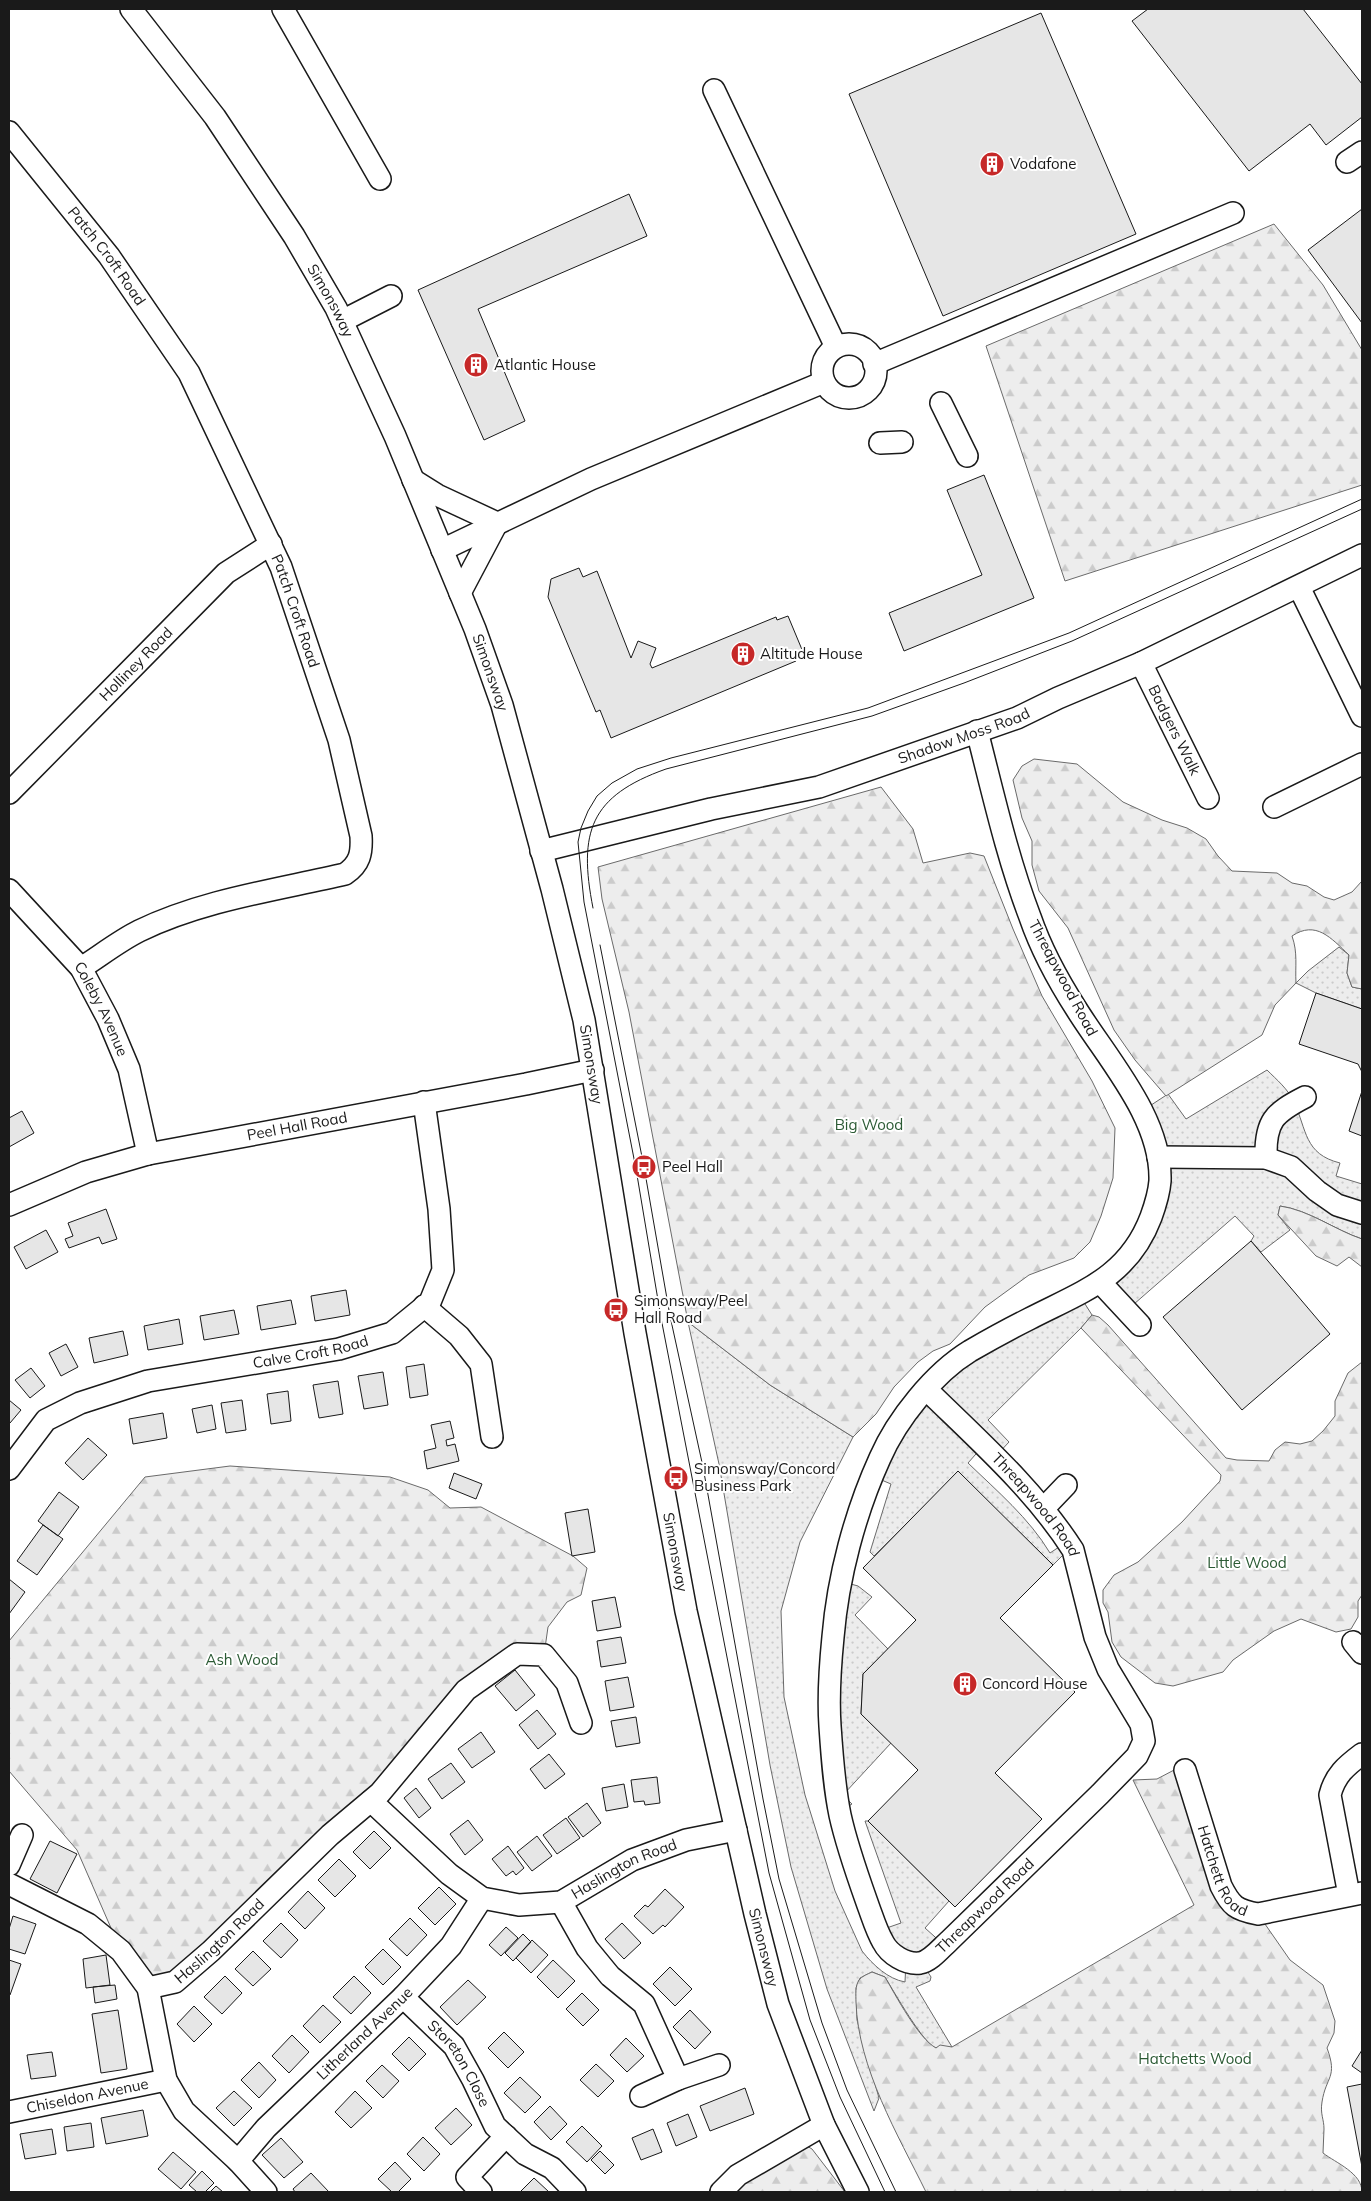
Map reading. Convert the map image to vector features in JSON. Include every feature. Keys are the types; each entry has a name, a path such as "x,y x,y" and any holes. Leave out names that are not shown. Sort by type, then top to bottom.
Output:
{"street":[{"name":"Simonsway","path":"131,9 215,117 294,236 342,321 413,480 460,593 502,705 584,1020 635,1332 685,1602 736,1830 778,2004 824,2124 858,2192"},
{"path":"283,9 380,179"},
{"path":"714,90 836,347"},
{"name":"Patch Croft Road","path":"9,132 109,256 189,373 281,567 338,740 361,836 362,851 359,860 354,868 345,874 236,898 170,917 137,932 81,968"},
{"path":"874,364 1233,213"},
{"path":"342,321 391,296"},
{"path":"852,344 860,347 867,352 874,364 875,375 872,383 860,395 844,397 836,394 824,382 822,367 824,360 836,347 852,344"},
{"path":"442,550 591,478 824,382"},
{"path":"941,403 966,456"},
{"path":"880,443 902,442"},
{"path":"413,480 437,494 497,523"},
{"path":"460,593 497,523"},
{"name":"Holliney Road","path":"9,793 226,573 271,544"},
{"name":"Shadow Moss Road","path":"541,851 711,809 819,787 887,765 976,731 1017,718 1141,663 1362,555"},
{"path":"1299,587 1362,716"},
{"name":"Badgers Walk","path":"1141,663 1208,798"},
{"name":"Threapwood Road","path":"926,1389 1044,1508 1060,1528 1073,1550 1094,1637 1108,1668 1142,1724 1144,1741 1137,1756 1100,1794 949,1941 929,1959 921,1963 914,1963 892,1954 882,1942 855,1869 840,1814 830,1725 829,1693 832,1648 840,1581 872,1476 880,1456 895,1431 926,1389 954,1363 1030,1318 1080,1296 1124,1262 1148,1225 1156,1204 1160,1182 1158,1157 1151,1128 1075,1007 1030,919 976,731"},
{"path":"1274,807 1362,764"},
{"name":"Coleby Avenue","path":"9,890 81,968 108,1020 129,1069 148,1154"},
{"name":"Peel Hall Road","path":"9,1205 86,1172 148,1154 593,1070"},
{"path":"1266,1158 1267,1133 1272,1122 1283,1108 1305,1097"},
{"name":"Calve Croft Road","path":"9,1469 46,1420 80,1403 148,1381 339,1349 392,1333 430,1302 443,1270 439,1209 424,1102"},
{"path":"1158,1157 1266,1158 1291,1167 1337,1206 1362,1213"},
{"path":"1100,1282 1140,1326"},
{"path":"424,1306 459,1336 481,1364 492,1437"},
{"path":"1044,1508 1066,1485"},
{"name":"Haslington Road","path":"148,1988 175,1982 211,1951 330,1835 380,1793 466,1690 517,1654 544,1655 567,1683 581,1723"},
{"path":"1356,1894 1330,1796 1333,1782 1339,1773 1362,1754"},
{"name":"Hatchett Road","path":"1184,1770 1221,1886 1229,1902 1242,1911 1258,1914 1356,1894"},
{"name":"Haslington Road","path":"371,1801 449,1874 482,1898 518,1905 561,1902 632,1860 686,1840 736,1830"},
{"path":"9,1866 22,1835"},
{"path":"9,1884 88,1924 121,1951 148,1988 166,2080 184,2111 238,2161 266,2192"},
{"name":"Litherland Avenue","path":"238,2161 266,2128 403,1997 451,1946 482,1898"},
{"path":"561,1902 587,1948 610,1976 644,2004 678,2080"},
{"name":"Storeton Close","path":"403,1997 454,2046 474,2080 495,2126 525,2154 552,2168 575,2192"},
{"path":"641,2096 719,2065"},
{"name":"Chiseldon Avenue","path":"9,2112 166,2080"},
{"path":"721,2192 738,2175 824,2124"},
{"path":"474,2185 506,2136"}],"green space":[{"path":"1274,224 1323,285 1362,350 1362,485 1065,581 986,346"},
{"path":"1034,759 1077,764 1123,802 1162,820 1187,828 1206,839 1232,871 1277,873 1292,883 1307,886 1324,897 1334,900 1352,892 1362,881 1362,989 1352,987 1347,973 1349,955 1329,937 1316,930 1308,930 1292,936 1296,954 1296,983 1275,1005 1262,1035 1166,1096 1135,1060 1114,1030 1068,928 1039,891 1032,865 1032,841 1022,818 1013,780 1022,766"},
{"name":"Big Wood","path":"881,787 913,829 923,863 970,853 984,856 1042,996 1092,1081 1115,1128 1113,1178 1101,1216 1090,1242 1074,1258 1029,1275 985,1307 950,1344 933,1351 918,1362 894,1387 876,1414 853,1437 770,1385 688,1322 629,1012 602,899 598,867"},
{"path":"1339,947 1349,955 1347,973 1352,987 1362,989 1362,1009 1316,993 1296,983"},
{"path":"1267,1070 1292,1097 1308,1140 1313,1147 1319,1154 1340,1163 1336,1176 1362,1184 1362,1239 1312,1216 1280,1206 1278,1215 1290,1230 1261,1252 1251,1241 1254,1236 1235,1216 1126,1311 1109,1276 1156,1204 1142,1111 1168,1094 1186,1119"},
{"path":"1280,1206 1312,1216 1362,1239 1362,1267 1349,1257 1337,1266 1316,1256 1278,1215"},
{"path":"1080,1296 1092,1315 988,1420 1009,1442 995,1457 983,1446 968,1463 1022,1517 1042,1540 1050,1553 1068,1541 1071,1547 1053,1565 958,1472 874,1556 870,1552 891,1484 872,1476 926,1389"},
{"name":"Little Wood","path":"1092,1315 1099,1317 1108,1325 1226,1458 1237,1460 1269,1461 1275,1450 1285,1442 1300,1444 1312,1441 1335,1416 1335,1401 1348,1373 1362,1362 1362,1595 1358,1601 1358,1617 1351,1629 1336,1632 1301,1619 1274,1631 1233,1660 1223,1672 1173,1686 1155,1683 1121,1657 1112,1642 1108,1612 1103,1603 1103,1590 1114,1575 1138,1562 1182,1522 1220,1481 1221,1475 1081,1328"},
{"path":"688,1322 770,1385 853,1437 800,1542 781,1611 784,1697 805,1795 835,1891 862,1951 881,1971 905,1982 906,1961 878,1931 901,1923 865,1821 868,1821 949,1901 925,1928 944,1945 922,1963 931,1977 930,1981 916,1987 952,2047 936,2048 931,2045 917,2028 885,1977 872,1972 860,1978 856,1988 857,2020 879,2098 874,2111 827,1989 791,1867 770,1765 719,1464"},
{"name":"Ash Wood","path":"230,1466 390,1477 428,1490 450,1508 481,1507 573,1556 587,1568 581,1595 567,1602 548,1627 544,1655 517,1654 211,1951 148,1988 121,1951 77,1850 9,1771 9,1641 145,1477"},
{"path":"840,1581 858,1586 872,1597 855,1615 888,1649 863,1674 861,1714 891,1743 843,1795 852,1804 847,1807 839,1807 829,1721 832,1650"},
{"name":"Hatchetts Wood","path":"1176,1769 1221,1886 1258,1914 1290,1960 1323,1985 1335,2021 1334,2033 1327,2048 1331,2071 1322,2106 1324,2129 1323,2153 1358,2179 1362,2192 926,2192 881,2100 864,2052 858,2027 856,2002 856,1988 859,1980 872,1972 885,1977 908,2016 929,2043 936,2048 940,2045 952,2047 1194,1905 1133,1780 1157,1779"},
{"path":"797,2140 812,2149 845,2192 738,2192 732,2181"}],"building":[{"path":"1148,9 1303,9 1362,84 1362,117 1326,145 1310,124 1249,171 1132,21"},
{"name":"Vodafone","path":"1041,13 1136,234 943,316 849,94"},
{"name":"Atlantic House","path":"629,194 647,236 478,309 525,421 484,440 418,290"},
{"path":"1362,209 1362,323 1308,250"},
{"path":"984,475 1034,598 904,651 889,613 982,575 947,490"},
{"name":"Altitude House","path":"579,568 583,577 597,571 631,658 638,641 656,648 650,664 652,668 776,617 777,620 788,616 803,652 794,655 796,661 611,738 600,710 596,712 548,597 551,579"},
{"path":"1316,993 1362,1009 1362,1072 1358,1064 1299,1044"},
{"path":"1362,1091 1362,1136 1349,1131"},
{"path":"22,1111 34,1133 9,1147 9,1118"},
{"path":"106,1209 117,1239 102,1244 99,1237 69,1248 65,1239 73,1236 68,1223"},
{"path":"46,1230 58,1252 26,1269 14,1247"},
{"path":"1251,1241 1330,1334 1242,1410 1163,1317"},
{"path":"346,1290 350,1315 315,1321 311,1296"},
{"path":"291,1300 296,1324 261,1330 257,1306"},
{"path":"234,1310 239,1334 204,1340 200,1316"},
{"path":"179,1319 183,1344 148,1350 144,1326"},
{"path":"123,1331 128,1355 94,1363 89,1338"},
{"path":"66,1344 78,1367 61,1376 49,1353"},
{"path":"424,1364 428,1395 410,1398 406,1367"},
{"path":"31,1368 45,1386 30,1398 15,1380"},
{"path":"383,1372 388,1405 364,1409 358,1376"},
{"path":"338,1381 343,1414 319,1418 313,1385"},
{"path":"288,1391 291,1421 271,1424 267,1394"},
{"path":"9,1400 21,1410 10,1423 9,1423"},
{"path":"242,1400 246,1430 226,1433 221,1403"},
{"path":"212,1405 216,1429 197,1433 192,1409"},
{"path":"163,1413 167,1438 133,1444 129,1419"},
{"path":"450,1421 454,1438 446,1440 447,1446 455,1444 459,1461 427,1469 424,1451 436,1448 431,1425"},
{"path":"88,1438 107,1455 83,1480 65,1463"},
{"name":"Concord House","path":"958,1471 1053,1565 1000,1618 1075,1692 995,1773 1042,1819 955,1907 868,1821 918,1770 861,1714 863,1674 916,1620 863,1568"},
{"path":"454,1473 482,1484 476,1499 449,1488"},
{"path":"59,1492 79,1507 58,1536 38,1521"},
{"path":"588,1509 595,1552 572,1556 565,1513"},
{"path":"43,1525 63,1539 37,1575 17,1561"},
{"path":"9,1579 25,1592 9,1614"},
{"path":"615,1597 621,1627 597,1631 592,1601"},
{"path":"621,1637 626,1663 601,1667 597,1641"},
{"path":"515,1670 535,1695 516,1711 495,1686"},
{"path":"628,1677 634,1707 610,1711 605,1681"},
{"path":"537,1710 556,1734 538,1749 519,1725"},
{"path":"636,1717 640,1743 616,1747 611,1721"},
{"path":"481,1732 495,1752 472,1768 458,1749"},
{"path":"549,1754 565,1774 545,1789 530,1769"},
{"path":"451,1763 465,1782 442,1799 428,1779"},
{"path":"657,1777 660,1803 645,1805 644,1801 634,1802 631,1780"},
{"path":"624,1784 628,1807 606,1811 602,1788"},
{"path":"416,1788 431,1808 419,1818 404,1798"},
{"path":"587,1803 601,1823 583,1837 568,1817"},
{"path":"566,1818 580,1838 557,1854 543,1835"},
{"path":"468,1820 483,1840 465,1855 450,1834"},
{"path":"374,1831 391,1848 370,1869 353,1852"},
{"path":"537,1836 552,1856 532,1871 517,1852"},
{"path":"50,1841 77,1854 57,1893 30,1879"},
{"path":"508,1846 524,1868 516,1875 513,1871 506,1876 492,1859"},
{"path":"339,1859 356,1876 335,1897 318,1880"},
{"path":"439,1887 456,1904 435,1925 418,1908"},
{"path":"665,1889 684,1907 665,1927 663,1925 653,1934 634,1916 645,1905 648,1907"},
{"path":"308,1891 325,1908 305,1929 288,1912"},
{"path":"13,1916 36,1924 25,1954 9,1949 9,1929"},
{"path":"410,1918 427,1935 407,1956 389,1939"},
{"path":"281,1923 298,1940 281,1958 263,1941"},
{"path":"622,1923 641,1943 624,1959 605,1939"},
{"path":"506,1927 518,1938 501,1956 489,1945"},
{"path":"523,1934 531,1942 513,1961 505,1953"},
{"path":"532,1940 548,1955 531,1973 516,1958"},
{"path":"383,1949 401,1967 383,1985 365,1967"},
{"path":"253,1951 271,1969 253,1986 235,1969"},
{"path":"106,1955 110,1985 86,1988 83,1959"},
{"path":"9,1960 21,1964 10,1995 9,1994"},
{"path":"553,1960 575,1981 558,1998 537,1977"},
{"path":"670,1967 692,1989 675,2006 653,1984"},
{"path":"225,1976 242,1993 222,2014 204,1997"},
{"path":"354,1976 371,1993 351,2014 333,1997"},
{"path":"468,1980 486,1997 457,2025 440,2007"},
{"path":"115,1985 117,1999 95,2003 93,1987"},
{"path":"582,1993 599,2010 583,2026 566,2009"},
{"path":"323,2005 341,2022 320,2043 303,2026"},
{"path":"194,2006 212,2024 194,2042 177,2024"},
{"path":"118,2010 127,2069 101,2073 92,2014"},
{"path":"690,2010 711,2032 695,2049 673,2027"},
{"path":"504,2032 524,2052 508,2068 488,2048"},
{"path":"292,2035 309,2052 289,2073 272,2056"},
{"path":"409,2037 426,2054 409,2071 392,2054"},
{"path":"626,2038 644,2056 627,2072 610,2055"},
{"path":"1362,2050 1362,2073 1352,2066"},
{"path":"52,2052 56,2076 31,2079 27,2055"},
{"path":"259,2062 276,2080 259,2098 241,2080"},
{"path":"596,2064 614,2081 598,2097 580,2080"},
{"path":"382,2065 399,2081 383,2098 366,2081"},
{"path":"520,2077 541,2097 525,2113 504,2093"},
{"path":"1362,2084 1362,2167 1347,2087"},
{"path":"745,2088 754,2114 710,2131 700,2106"},
{"path":"234,2091 252,2108 234,2126 216,2108"},
{"path":"355,2091 372,2108 351,2128 335,2112"},
{"path":"550,2106 567,2124 551,2140 534,2122"},
{"path":"456,2108 472,2125 451,2145 435,2128"},
{"path":"143,2110 148,2136 106,2144 101,2118"},
{"path":"688,2114 697,2137 676,2146 667,2123"},
{"path":"91,2123 94,2147 67,2151 64,2127"},
{"path":"582,2126 602,2146 587,2162 566,2142"},
{"path":"52,2129 56,2154 25,2159 20,2134"},
{"path":"653,2129 662,2152 641,2160 632,2138"},
{"path":"423,2137 440,2154 424,2171 407,2154"},
{"path":"281,2138 303,2162 284,2178 262,2155"},
{"path":"600,2151 614,2165 605,2174 591,2160"},
{"path":"173,2152 196,2172 181,2189 158,2169"},
{"path":"395,2162 411,2179 398,2192 392,2192 378,2179"},
{"path":"202,2171 214,2183 205,2192 197,2192 189,2185"},
{"path":"311,2173 329,2192 295,2192 293,2189"},
{"path":"534,2178 549,2192 520,2192"},
{"path":"216,2186 223,2192 210,2192"}],"tram line":[{"path":"885,2192 840,2097 810,2020 769,1873 661,1318 636,1169 584,902 578,842 581,828 597,796 612,783 637,769 671,758 868,708 1069,633 1362,499"},
{"path":"593,908 587,858 589,838 595,820 620,791 640,780 666,769 872,716 964,683 1072,641 1362,509"},
{"path":"600,945 644,1167 670,1316 703,1467 779,1879 822,2023 847,2090 896,2192"}],"place":[{"name":"Vodafone","path":"992,164"},
{"name":"Atlantic House","path":"476,365"},
{"name":"Altitude House","path":"743,654"},
{"name":"Peel Hall","path":"644,1167"},
{"name":"Simonsway/Peel Hall Road","path":"616,1310"},
{"name":"Simonsway/Concord Business Park","path":"676,1478"},
{"name":"Concord House","path":"965,1684"}]}
